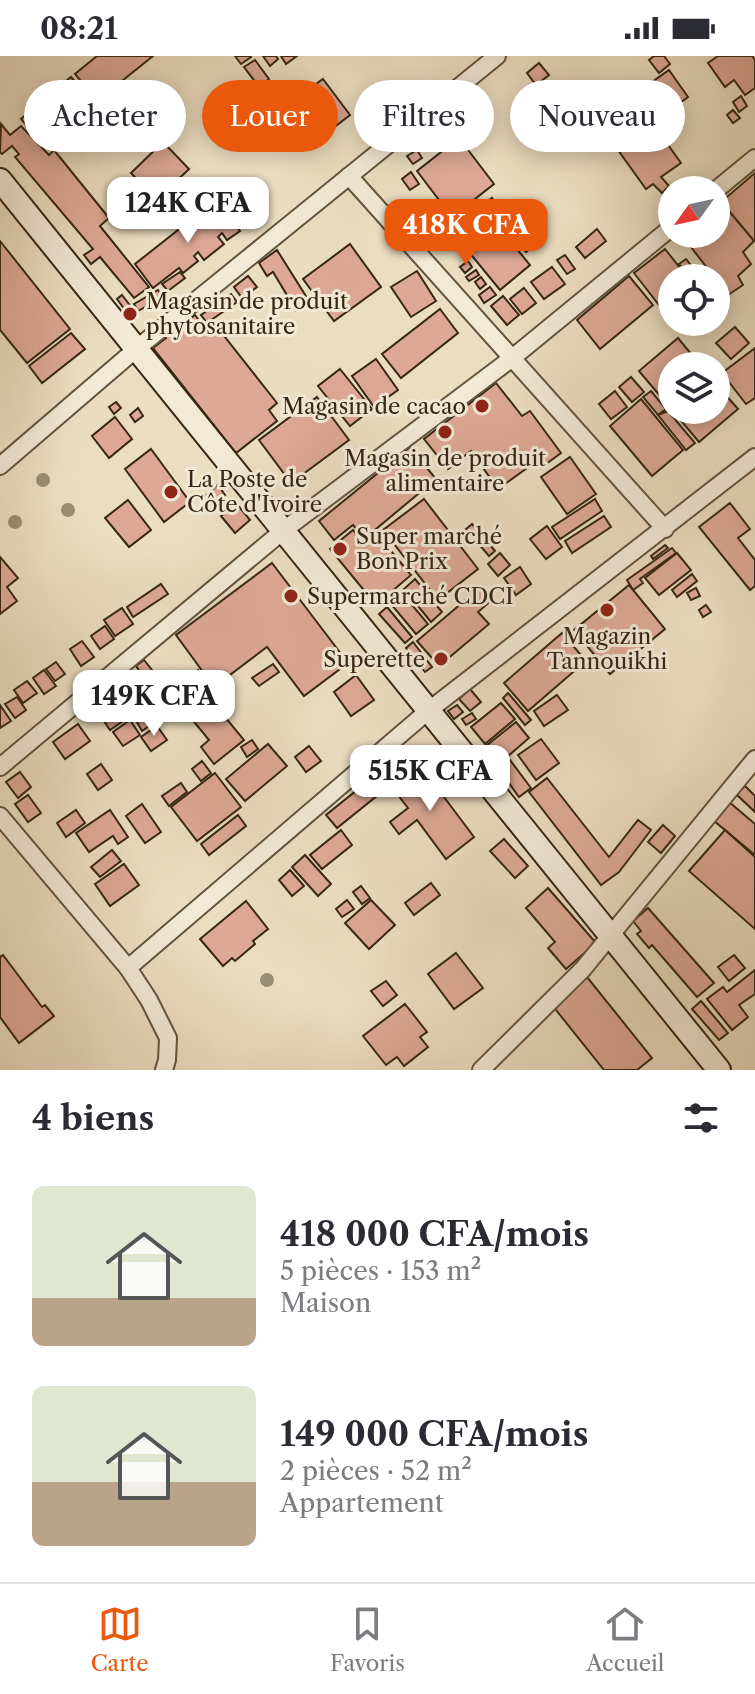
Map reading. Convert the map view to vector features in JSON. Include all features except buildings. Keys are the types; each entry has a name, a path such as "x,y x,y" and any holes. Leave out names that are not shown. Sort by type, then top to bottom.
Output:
{"street":[{"path":"0,466 135,350 497,56"},
{"path":"730,179 755,158"},
{"path":"349,176 665,529"},
{"path":"0,180 719,1070"},
{"path":"0,767 284,530 511,359 658,238"},
{"path":"128,968 428,711 755,457"},
{"path":"481,1070 583,969 755,759"},
{"path":"0,816 128,968 149,1000 168,1038 164,1070"}],"place":[{"name":"Magasin de produit phytosanitaire","path":"130,314"},
{"name":"Magasin de cacao","path":"482,406"},
{"name":"Magasin de produit alimentaire","path":"445,432"},
{"name":"La Poste de Côte d'Ivoire","path":"171,492"},
{"name":"Super marché Bon Prix","path":"340,549"},
{"name":"Supermarché CDCI","path":"291,596"},
{"name":"Magazin Tannouikhi","path":"607,610"},
{"name":"Superette","path":"441,659"}]}
